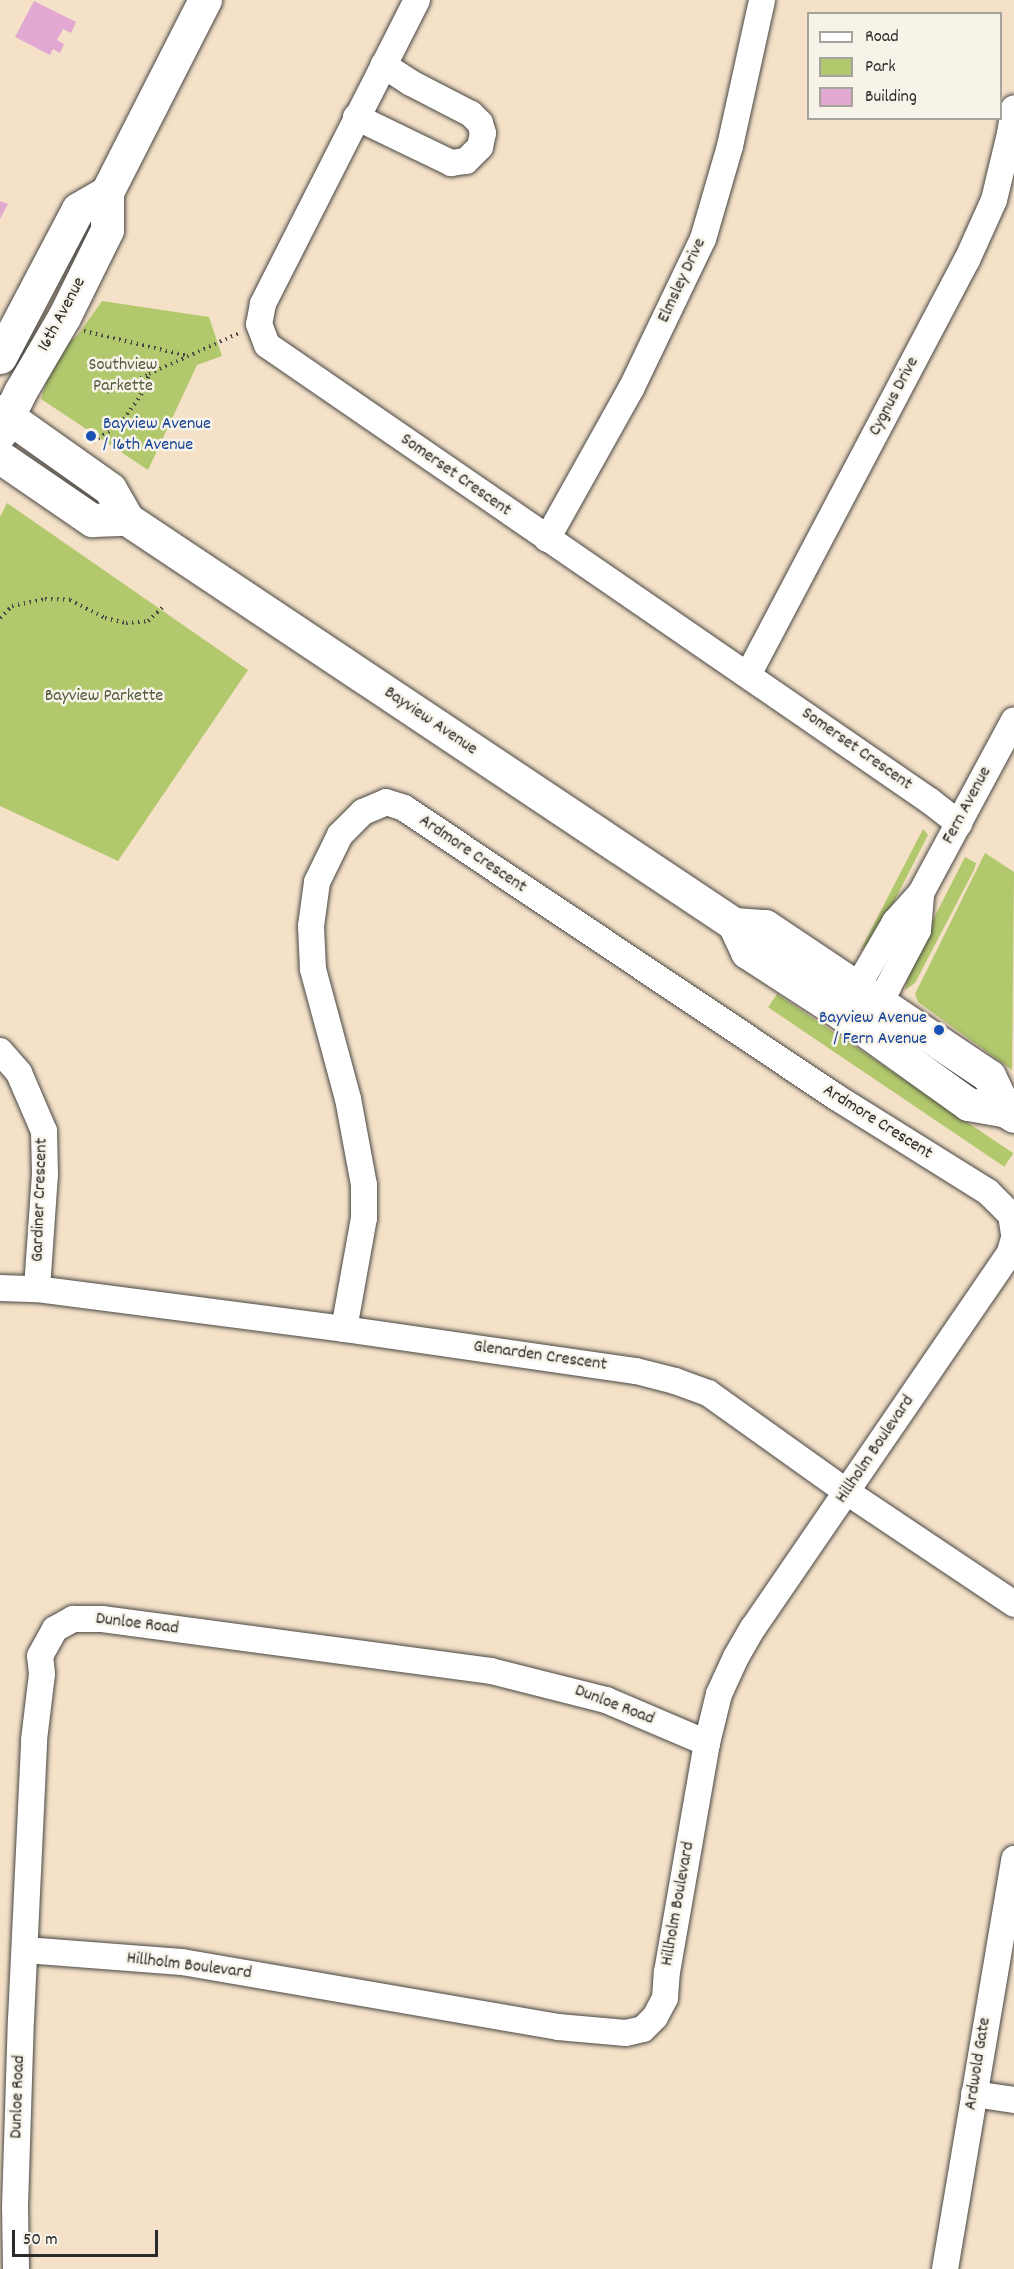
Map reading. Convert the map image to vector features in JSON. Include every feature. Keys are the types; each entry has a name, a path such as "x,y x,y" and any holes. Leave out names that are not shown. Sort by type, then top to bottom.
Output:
{"main road":[{"name":"16th Avenue","path":"3,420 64,316 107,230 107,192 205,0"},
{"name":"16th Avenue","path":"0,357 78,209 107,192"},
{"name":"Bayview Avenue","path":"3,420 110,489 127,519 734,924 747,952 859,1008 968,1104 1010,1113"},
{"path":"0,457 92,520 127,519"}],"street":[{"path":"259,324 263,304 417,0"},
{"name":"Elmsley Drive","path":"547,539 631,389 704,239 730,146 762,0"},
{"path":"356,117 451,163 466,161 480,147 483,133 480,123 471,114 383,66"},
{"name":"Cygnus Drive","path":"748,675 967,260 994,200 1014,108"},
{"name":"Somerset Crescent","path":"259,324 267,345 285,360 748,675 930,801 959,825"},
{"name":"Fern Avenue","path":"859,1008 918,930 921,893 1014,720"},
{"name":"Ardmore Crescent","path":"344,1329 364,1218 364,1185 348,1098 313,969 311,926 317,882 340,835 363,812 386,802 404,808 826,1091 988,1192 1011,1215 1014,1233"},
{"name":"Gardiner Crescent","path":"0,1051 19,1073 44,1131 45,1174 37,1289"},
{"name":"Hillholm Boulevard","path":"25,1950 182,1962 558,2027 626,2033 643,2029 655,2017 665,1998 667,1972 707,1743 719,1694 736,1657 753,1628 1010,1252 1014,1238"},
{"name":"Glenarden Crescent","path":"0,1288 37,1289 344,1329 636,1371 675,1381 708,1393 847,1492 1014,1604"},
{"name":"Dunloe Road","path":"16,2269 15,2207 34,1740 42,1674 40,1656 55,1629 73,1618 102,1619 491,1671 606,1700 707,1743"},
{"name":"Ardwold Gate","path":"945,2269 1014,1859"},
{"path":"974,2094 1014,2100"}],"path":[{"path":"107,392 259,324"},
{"path":"83,331 189,356"},
{"path":"93,442 120,424 141,395 148,374"},
{"path":"0,618 12,606 45,599 70,600 105,618 126,623 148,621 165,605"}],"green space":[{"name":"Southview Parkette","path":"102,301 209,317 222,356 197,365 148,470 41,399 56,352 77,336"},
{"name":"Bayview Parkette","path":"7,503 248,670 118,861 0,806 0,517"},
{"path":"923,829 928,835 878,933 860,951"},
{"path":"985,853 1014,872 1012,1070 918,1002 915,994"},
{"path":"965,857 976,863 974,870 915,983 905,990 910,965"},
{"path":"777,994 1013,1153 1004,1167 768,1007"}],"building":[{"path":"34,1 76,22 71,33 63,29 57,40 64,44 60,53 53,49 50,55 15,37"},
{"path":"0,201 8,204 0,219"}],"place":[{"name":"Bayview Avenue / 16th Avenue","path":"91,436"},
{"name":"Bayview Avenue / Fern Avenue","path":"939,1030"}]}
